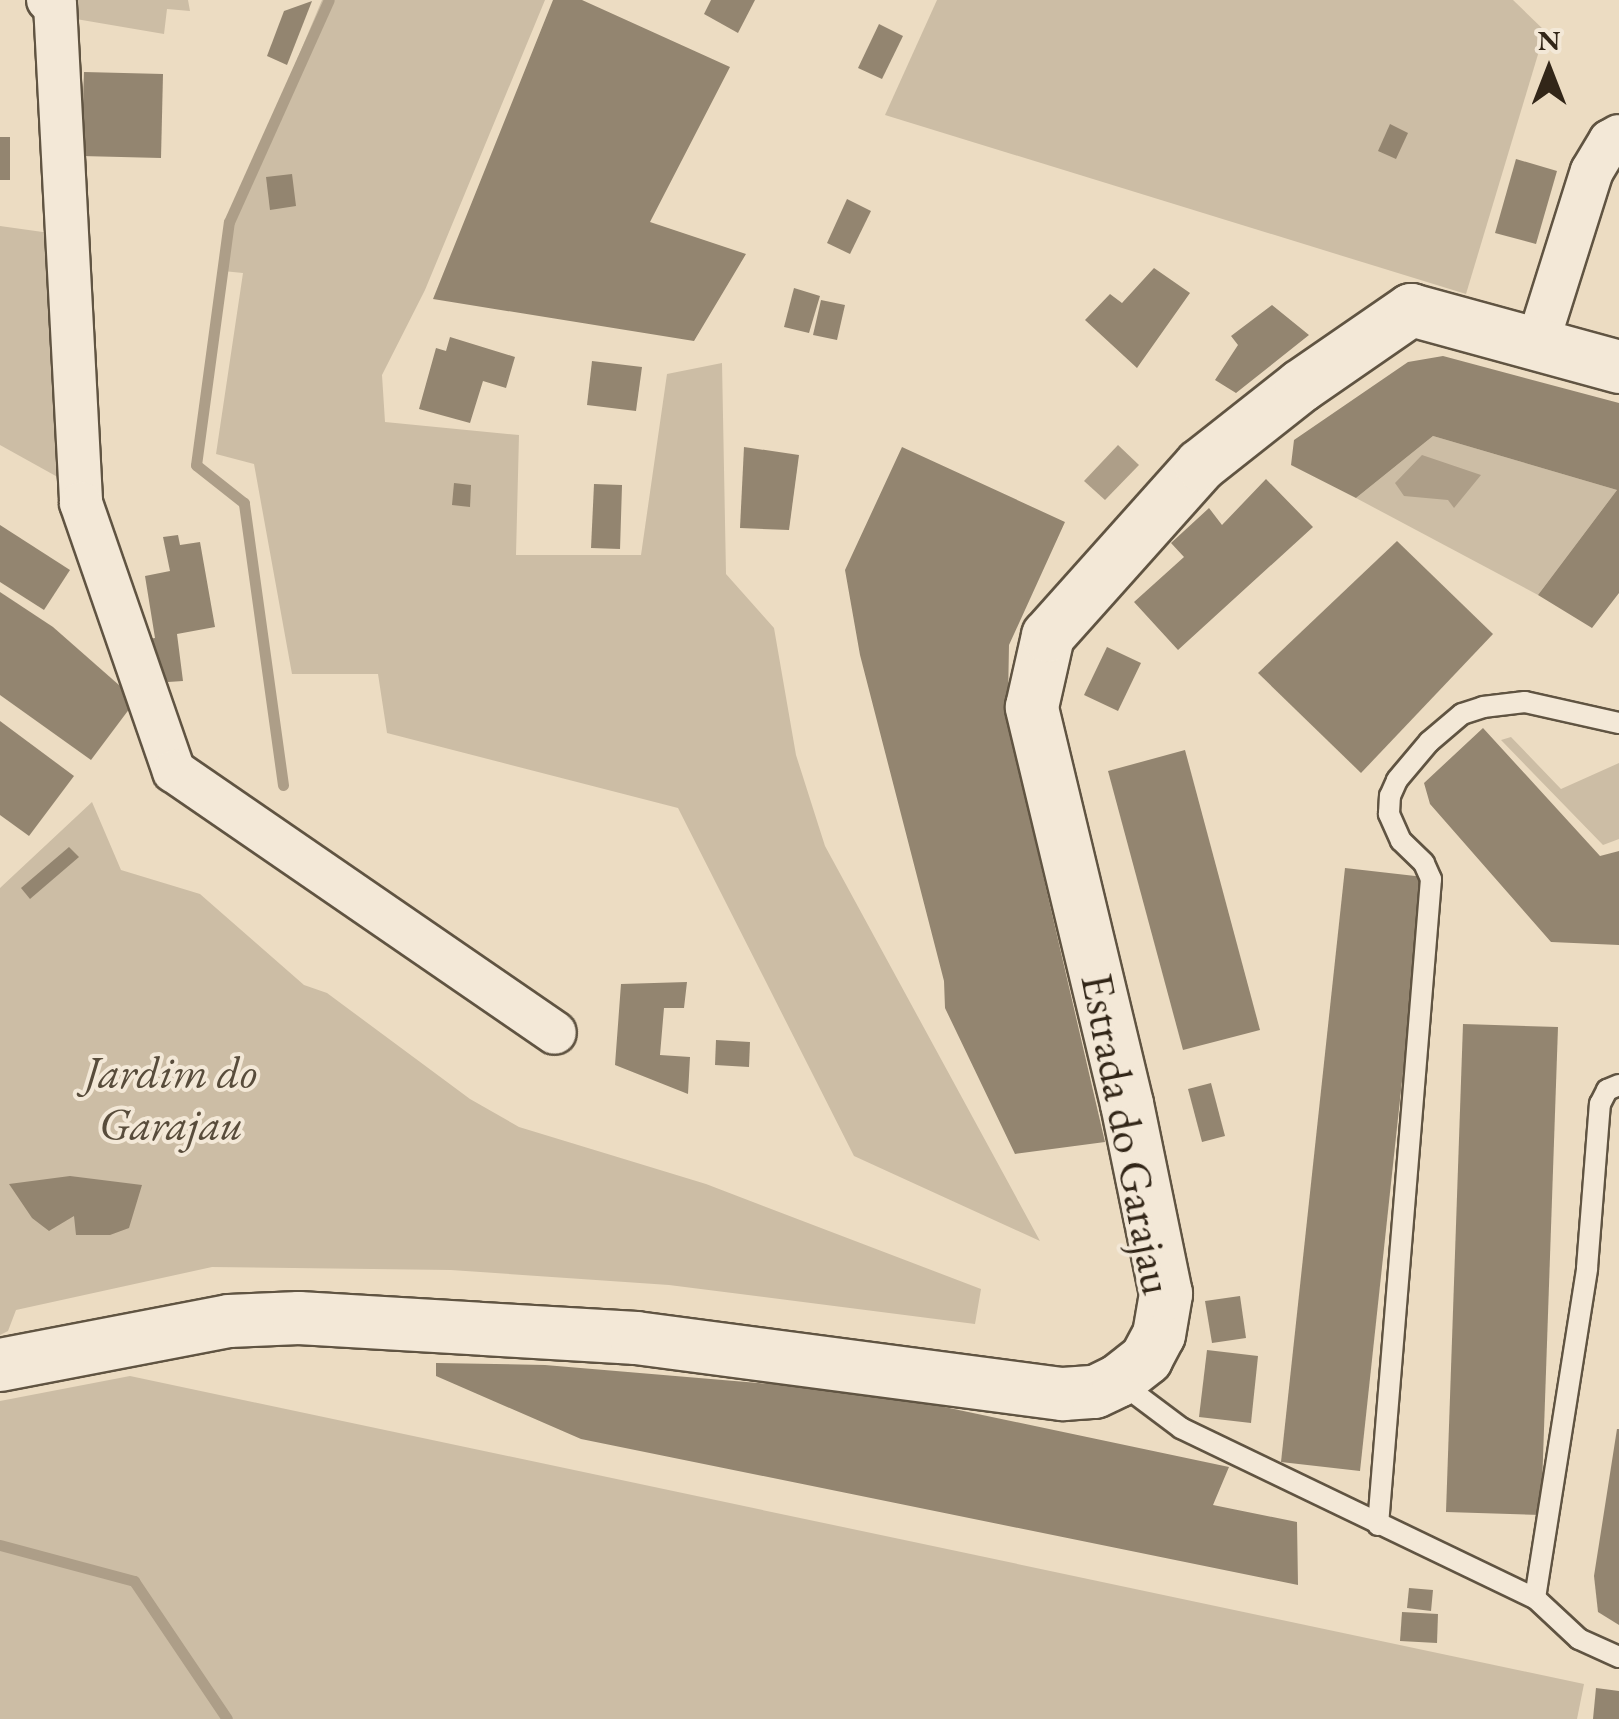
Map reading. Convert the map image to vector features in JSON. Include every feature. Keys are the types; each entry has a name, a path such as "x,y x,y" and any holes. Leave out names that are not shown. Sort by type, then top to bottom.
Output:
{"street":[{"path":"48,0 56,4 81,504 174,772 555,1033"},
{"path":"1538,345 1592,171 1610,141 1619,136"},
{"name":"Estrada do Garajau","path":"0,1364 229,1320 298,1318 636,1338 1063,1394 1095,1392 1118,1380 1146,1359 1159,1335 1166,1294 1127,1104 1032,706 1048,636 1200,465 1301,386 1411,310 1619,367"}],"lane":[{"path":"1378,1526 1431,879 1424,863 1400,841 1389,814 1390,796 1397,780 1429,742 1462,714 1483,706 1525,702 1619,723"},
{"path":"1535,1598 1587,1268 1600,1104 1607,1090 1619,1085"},
{"path":"1118,1380 1180,1428 1535,1598 1580,1639 1619,1656"}],"green space":[{"path":"72,0 188,0 190,11 167,9 164,34 76,19"},
{"path":"322,0 545,0 425,290 382,375 385,422 519,435 516,555 641,555 667,374 722,363 726,574 774,628 796,755 825,846 1040,1241 854,1156 678,808 387,733 378,674 292,674 254,464 216,454 243,273 223,271 229,222"},
{"path":"937,0 1513,0 1545,31 1466,294 885,115"},
{"path":"0,226 57,234 63,480 0,445"},
{"path":"1433,436 1617,490 1538,595 1356,498"},
{"path":"1511,737 1561,789 1619,763 1619,839 1603,845 1501,740"},
{"name":"Jardim do Garajau","path":"92,802 121,870 200,894 304,985 327,993 470,1099 519,1127 706,1184 981,1289 975,1324 669,1285 451,1270 212,1267 16,1310 8,1331 0,1335 0,888"},
{"path":"130,1376 1584,1684 1577,1719 0,1719 0,1401"}],"shaded area":[{"path":"1118,445 1139,465 1105,500 1084,481"},
{"path":"1422,455 1481,475 1454,508 1448,500 1404,496 1395,483"}],"building":[{"path":"553,0 582,0 730,67 650,222 746,254 694,341 433,299"},
{"path":"711,0 755,0 738,33 704,14"},
{"path":"312,1 287,65 267,56 284,11"},
{"path":"879,24 903,36 882,79 858,68"},
{"path":"84,72 163,74 161,158 81,156"},
{"path":"1390,124 1408,133 1396,159 1378,151"},
{"path":"0,137 10,137 10,180 0,180"},
{"path":"1516,159 1557,171 1536,244 1495,233"},
{"path":"292,174 296,206 270,210 266,177"},
{"path":"847,199 871,211 850,254 827,243"},
{"path":"1154,268 1190,293 1137,368 1085,320 1110,294 1122,303"},
{"path":"794,288 820,296 809,333 784,327"},
{"path":"821,300 845,305 837,340 813,335"},
{"path":"1272,305 1309,335 1236,393 1215,380 1238,345 1231,336"},
{"path":"450,337 515,357 506,388 483,381 470,423 419,409 436,348 446,351"},
{"path":"1443,356 1619,403 1619,593 1592,628 1538,595 1617,490 1433,436 1356,498 1291,465 1294,440 1408,362"},
{"path":"592,361 642,367 636,411 587,405"},
{"path":"744,447 799,455 789,530 740,528"},
{"path":"902,447 1065,522 1009,645 1008,699 1017,763 1105,1142 1015,1154 945,1008 944,981 860,655 845,570"},
{"path":"1266,479 1313,527 1178,650 1134,602 1184,557 1171,543 1209,508 1222,525"},
{"path":"454,483 471,485 470,507 452,505"},
{"path":"594,484 622,485 620,549 591,548"},
{"path":"0,525 70,570 44,610 0,582"},
{"path":"178,535 180,545 200,542 215,627 177,634 183,681 168,682 141,640 155,638 145,576 170,571 163,537"},
{"path":"1397,541 1493,634 1361,773 1258,673"},
{"path":"0,592 53,627 136,700 91,760 0,695"},
{"path":"1107,647 1141,663 1118,711 1084,695"},
{"path":"0,721 74,776 29,836 0,815"},
{"path":"1483,728 1600,856 1619,851 1619,945 1551,942 1430,804 1424,783"},
{"path":"1185,750 1260,1030 1183,1050 1108,771"},
{"path":"69,847 79,857 30,899 21,888"},
{"path":"1345,868 1424,877 1360,1471 1281,1462"},
{"path":"687,982 684,1008 664,1008 660,1055 690,1057 688,1094 615,1065 621,984"},
{"path":"1463,1024 1558,1027 1541,1515 1446,1512"},
{"path":"716,1040 750,1042 749,1067 715,1065"},
{"path":"1211,1083 1225,1136 1202,1142 1188,1089"},
{"path":"70,1176 142,1185 129,1228 110,1235 76,1235 74,1216 49,1231 32,1218 9,1184"},
{"path":"1240,1296 1246,1338 1212,1343 1205,1301"},
{"path":"1207,1350 1258,1356 1251,1423 1199,1417"},
{"path":"436,1363 545,1365 878,1393 1229,1467 1213,1505 1297,1522 1298,1585 581,1439 436,1376"},
{"path":"1617,1429 1619,1625 1598,1612 1594,1576"},
{"path":"1409,1588 1433,1590 1431,1611 1407,1608"},
{"path":"1402,1612 1438,1614 1437,1643 1400,1641"},
{"path":"1596,1688 1619,1691 1619,1719 1593,1719"}],"waterway":[{"path":"283,785 244,503 196,465 229,222 329,0"},
{"path":"0,1545 134,1581 227,1719"}]}
